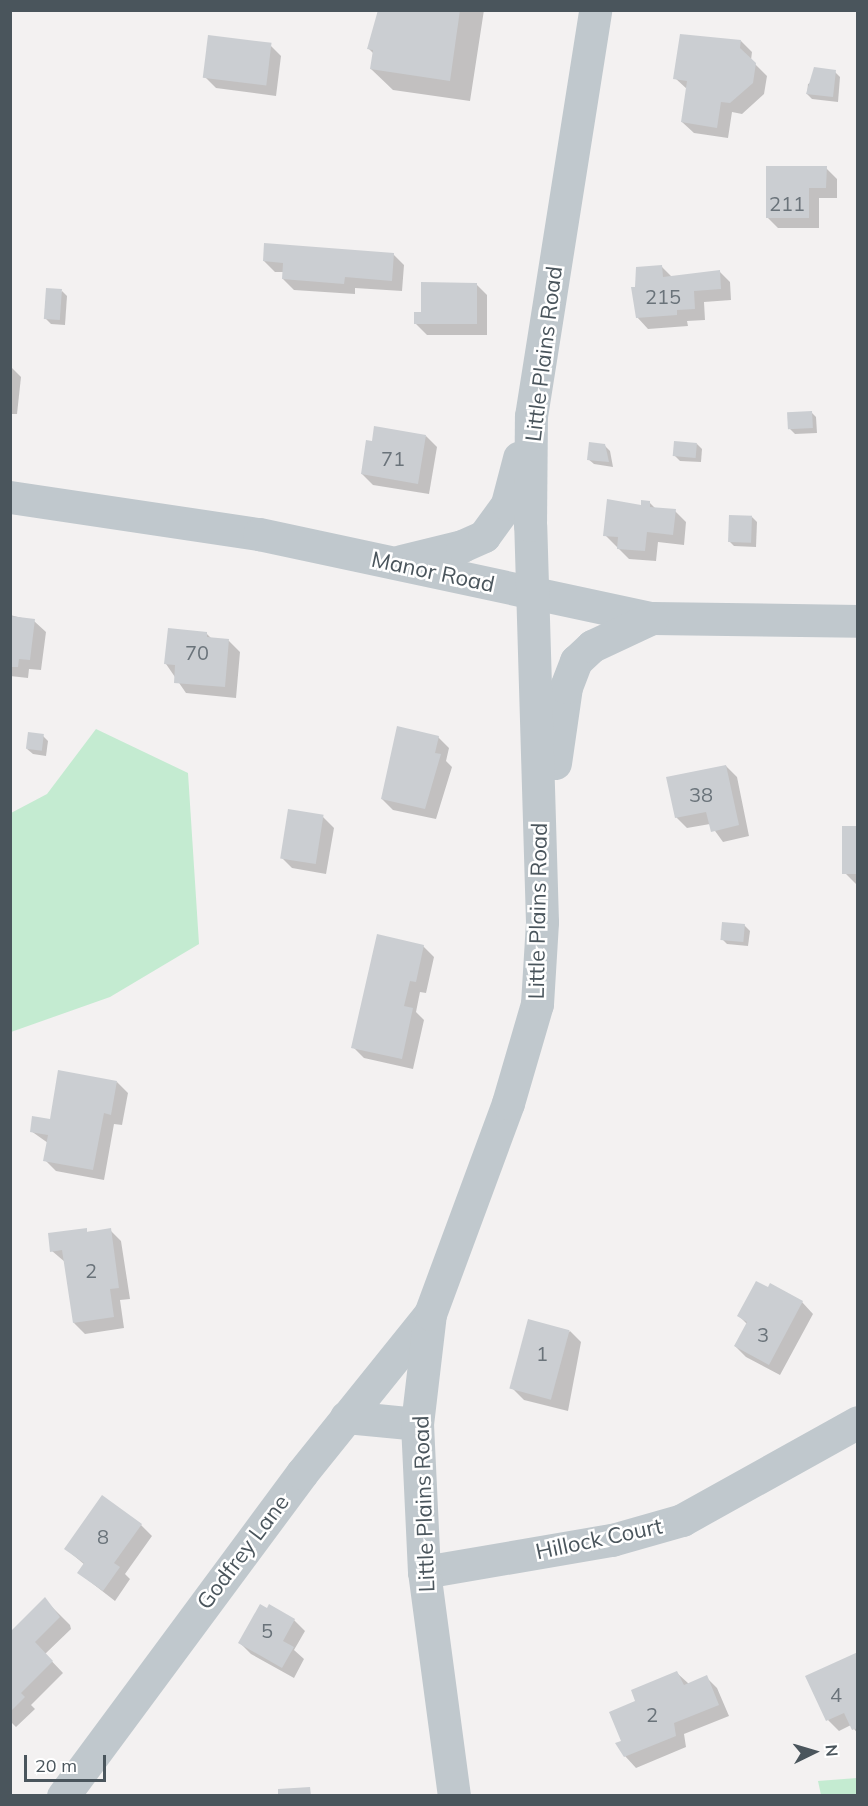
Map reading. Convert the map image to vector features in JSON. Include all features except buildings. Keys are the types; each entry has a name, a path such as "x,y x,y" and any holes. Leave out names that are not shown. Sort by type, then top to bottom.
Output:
{"street":[{"name":"Little Plains Road","path":"454,1796 424,1572 417,1424 430,1314 508,1103 537,1004 542,922 531,416 595,10"},
{"path":"391,563 462,546 484,536 497,523 507,504 531,416"},
{"name":"Manor Road","path":"10,497 248,532 535,595 652,618 858,621"},
{"path":"540,841 566,687 576,661 592,646 652,618"},
{"name":"Godfrey Lane","path":"63,1796 346,1417 430,1314"},
{"path":"346,1417 417,1424"},
{"name":"Hillock Court","path":"424,1572 612,1540 681,1520 858,1422"}],"green space":[{"path":"96,729 188,773 199,944 110,997 11,1032 11,813 47,794"},
{"path":"857,1778 857,1795 821,1795 818,1781"}]}
